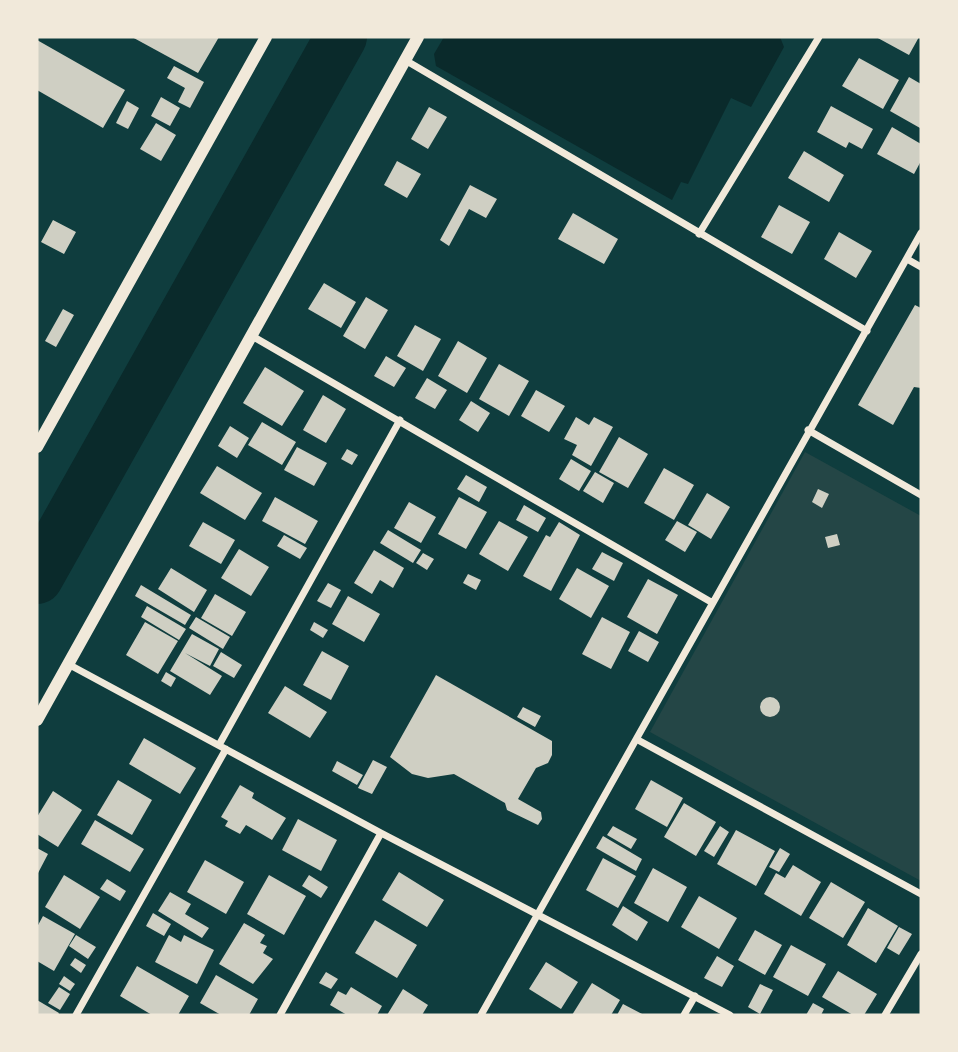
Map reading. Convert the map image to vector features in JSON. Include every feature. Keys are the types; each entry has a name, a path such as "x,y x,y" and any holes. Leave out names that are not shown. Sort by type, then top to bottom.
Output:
{"street":[{"path":"37,447 266,37"},
{"path":"37,720 418,37"},
{"path":"699,234 819,37"},
{"path":"405,60 867,331"},
{"path":"481,1015 921,233"},
{"path":"906,259 921,267"},
{"path":"252,336 711,602"},
{"path":"76,1015 400,420"},
{"path":"808,430 921,495"},
{"path":"68,664 381,833 730,1015"},
{"path":"638,740 921,894"},
{"path":"280,1015 381,833"},
{"path":"885,1015 921,954"},
{"path":"684,1015 695,996"}],"shaded area":[{"path":"444,37 780,37 784,47 751,107 731,98 688,184 681,182 672,200 436,66 434,54"},
{"path":"805,452 921,516 921,881 650,732"}],"building":[{"path":"132,37 219,37 198,73"},
{"path":"876,37 919,37 909,55"},
{"path":"37,40 125,90 103,128 37,90"},
{"path":"859,58 899,80 883,109 842,86"},
{"path":"174,66 204,82 190,108 178,102 185,88 167,78"},
{"path":"909,77 921,84 920,128 890,111"},
{"path":"161,97 180,108 170,126 151,116"},
{"path":"127,101 139,108 128,129 116,123"},
{"path":"831,106 873,129 862,149 849,142 846,148 817,132"},
{"path":"429,107 447,117 428,149 411,139"},
{"path":"156,123 176,135 161,161 140,149"},
{"path":"892,127 921,144 921,161 914,174 877,154"},
{"path":"804,151 844,175 829,202 788,178"},
{"path":"397,161 421,174 407,198 384,185"},
{"path":"470,185 497,199 486,218 469,209 449,246 440,240"},
{"path":"779,205 810,222 792,254 761,237"},
{"path":"573,213 618,239 604,264 558,239"},
{"path":"53,220 76,232 64,254 41,242"},
{"path":"839,232 872,251 856,278 824,259"},
{"path":"324,283 356,302 341,328 308,309"},
{"path":"366,297 388,310 365,349 343,336"},
{"path":"915,305 921,308 921,388 914,387 893,425 858,405"},
{"path":"63,309 74,315 56,347 45,341"},
{"path":"415,325 441,339 423,371 397,356"},
{"path":"458,341 487,358 467,393 438,376"},
{"path":"386,356 406,368 394,387 374,376"},
{"path":"499,364 529,381 509,416 479,399"},
{"path":"265,367 304,391 282,426 243,403"},
{"path":"427,378 447,390 435,409 415,398"},
{"path":"536,390 565,406 549,432 521,416"},
{"path":"323,395 346,409 326,443 303,430"},
{"path":"471,401 490,413 478,432 459,420"},
{"path":"576,417 589,425 594,417 613,427 591,466 572,455 577,445 564,439"},
{"path":"262,422 296,442 282,465 248,445"},
{"path":"230,426 249,438 237,458 218,446"},
{"path":"619,437 648,454 628,488 599,472"},
{"path":"297,447 327,463 314,486 284,470"},
{"path":"347,449 358,455 352,465 341,459"},
{"path":"571,459 591,471 579,491 559,479"},
{"path":"217,466 262,493 245,520 200,493"},
{"path":"664,468 694,485 674,520 644,503"},
{"path":"595,472 614,483 603,503 583,491"},
{"path":"466,475 487,487 479,502 457,489"},
{"path":"818,489 829,494 822,508 812,502"},
{"path":"707,493 730,507 711,539 688,525"},
{"path":"275,497 318,521 305,544 262,521"},
{"path":"459,497 487,512 466,549 438,534"},
{"path":"409,502 436,517 421,543 394,528"},
{"path":"524,505 546,518 538,532 516,520"},
{"path":"499,521 528,537 508,571 479,554"},
{"path":"677,521 697,532 685,552 665,540"},
{"path":"203,522 235,540 221,564 189,546"},
{"path":"559,522 580,535 551,591 523,576 546,535 550,537"},
{"path":"388,530 421,550 413,563 380,543"},
{"path":"837,534 840,545 828,548 825,537"},
{"path":"284,535 307,548 300,559 277,546"},
{"path":"239,549 269,567 251,596 221,578"},
{"path":"374,550 404,568 393,588 380,580 372,594 354,583"},
{"path":"602,552 623,563 614,581 592,569"},
{"path":"423,553 434,559 427,570 416,563"},
{"path":"171,568 207,590 194,612 158,589"},
{"path":"577,568 609,586 591,618 559,599"},
{"path":"468,574 481,580 476,590 463,583"},
{"path":"648,579 678,595 657,634 627,617"},
{"path":"328,583 341,590 331,608 317,601"},
{"path":"141,585 191,615 185,625 135,596"},
{"path":"215,594 246,612 232,636 201,618"},
{"path":"348,596 380,614 364,642 332,624"},
{"path":"147,606 186,629 179,640 141,617"},
{"path":"196,617 230,637 223,649 189,628"},
{"path":"602,617 630,632 611,669 582,654"},
{"path":"145,622 178,641 158,674 126,655"},
{"path":"314,622 328,630 323,638 310,630"},
{"path":"639,631 659,642 648,662 628,651"},
{"path":"192,634 219,649 210,666 185,653 222,676 210,695 170,671"},
{"path":"322,651 349,666 331,700 303,685"},
{"path":"221,652 242,665 234,678 213,666"},
{"path":"166,672 176,678 171,687 161,681"},
{"path":"436,675 552,741 552,755 548,763 536,768 518,799 541,812 542,819 538,825 507,810 505,803 454,774 428,778 412,774 390,757"},
{"path":"285,686 327,712 310,738 268,713"},
{"path":"770,697 777,700 780,707 777,714 770,717 763,714 760,707 763,700"},
{"path":"523,707 541,716 535,727 517,717"},
{"path":"144,738 196,768 180,794 129,764"},
{"path":"373,760 387,767 372,794 358,788"},
{"path":"337,761 363,775 357,785 332,771"},
{"path":"118,780 152,800 132,835 97,815"},
{"path":"651,780 683,798 667,827 635,809"},
{"path":"240,785 254,793 252,798 286,818 272,840 246,825 240,834 225,826 228,821 221,817"},
{"path":"53,791 82,810 58,847 37,834 37,817"},
{"path":"684,803 716,822 696,856 664,837"},
{"path":"298,819 337,840 321,871 282,850"},
{"path":"95,820 144,849 130,872 81,844"},
{"path":"613,826 637,839 631,849 607,835"},
{"path":"720,826 729,832 714,857 704,851"},
{"path":"736,830 775,851 756,886 717,864"},
{"path":"603,836 642,859 636,871 596,848"},
{"path":"37,848 48,854 37,875"},
{"path":"780,848 790,854 779,872 769,867"},
{"path":"603,858 636,876 618,908 586,890"},
{"path":"205,860 244,882 226,914 187,892"},
{"path":"793,865 821,882 801,916 764,894 776,873 785,878"},
{"path":"653,868 687,887 668,922 634,903"},
{"path":"399,872 444,900 427,927 382,900"},
{"path":"64,875 100,897 80,929 45,907"},
{"path":"269,875 306,896 284,935 247,914"},
{"path":"309,875 328,887 321,898 302,886"},
{"path":"107,879 126,891 120,901 100,889"},
{"path":"831,882 865,902 843,938 809,918"},
{"path":"170,892 191,904 185,914 209,928 202,938 158,911"},
{"path":"699,896 737,918 719,949 681,927"},
{"path":"623,906 648,922 637,941 612,925"},
{"path":"868,908 898,926 876,963 847,945"},
{"path":"153,913 171,924 164,936 146,926"},
{"path":"43,916 75,934 54,971 37,961 37,927"},
{"path":"375,920 417,945 397,978 355,953"},
{"path":"244,923 265,935 260,943 267,946 263,953 273,959 253,984 219,964"},
{"path":"899,927 912,934 899,955 887,948"},
{"path":"755,930 782,945 765,975 738,960"},
{"path":"76,935 96,947 88,959 69,946"},
{"path":"169,935 181,942 184,935 214,950 197,984 155,962"},
{"path":"791,945 826,964 808,996 773,977"},
{"path":"717,956 734,966 722,987 704,978"},
{"path":"75,958 86,965 81,973 70,965"},
{"path":"546,962 578,982 561,1009 529,989"},
{"path":"137,966 189,996 178,1015 152,1015 120,996"},
{"path":"838,971 877,994 864,1015 853,1015 822,997"},
{"path":"326,972 338,979 331,989 319,983"},
{"path":"216,975 258,999 249,1015 221,1015 200,1003"},
{"path":"64,976 75,984 70,991 59,984"},
{"path":"592,983 620,1000 611,1015 572,1015"},
{"path":"760,984 773,990 760,1014 748,1007"},
{"path":"59,987 70,994 60,1010 48,1003"},
{"path":"351,987 382,1006 377,1015 347,1015 330,1005 338,991 346,995"},
{"path":"403,989 428,1005 422,1015 387,1015"},
{"path":"37,1000 59,1013 58,1015 37,1015"},
{"path":"813,1003 824,1009 821,1015 806,1015"},
{"path":"623,1004 644,1015 617,1015"}],"waterway":[{"path":"37,578 341,37"}]}
